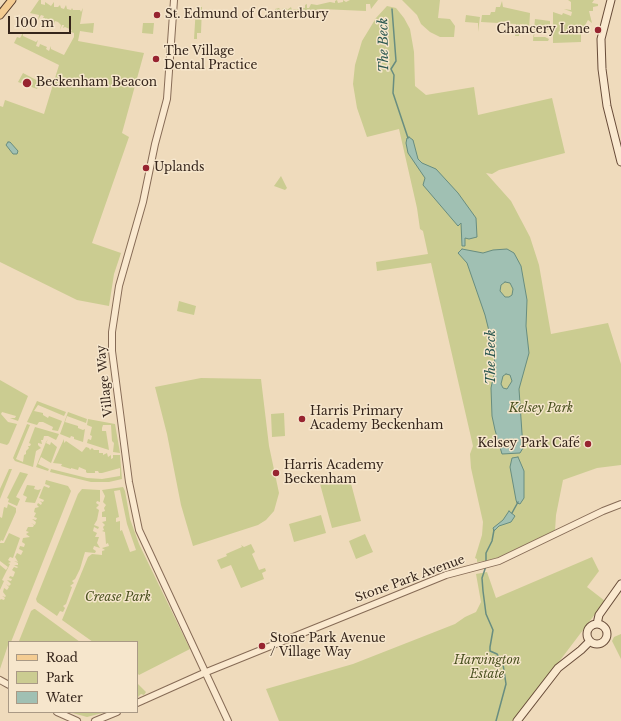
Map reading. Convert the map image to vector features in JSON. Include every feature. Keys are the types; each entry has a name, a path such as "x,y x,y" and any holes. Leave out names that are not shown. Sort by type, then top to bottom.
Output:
{"main road":[{"path":"0,15 12,0"},
{"path":"611,0 602,34 601,65 606,98 621,162"},
{"path":"597,624 599,615 621,584"},
{"path":"590,642 600,644 606,637 605,629 597,624"},
{"path":"590,642 587,636 587,630 591,626 597,624"},
{"path":"517,721 558,668 590,642"}],"street":[{"name":"Village Way","path":"174,0 166,99 154,144 143,202 118,290 112,332 112,351 129,482 139,530 204,673 228,721"},
{"name":"Stone Park Avenue","path":"138,703 204,673 439,578 493,563 518,553 603,511 621,504"},
{"path":"59,713 77,721"},
{"path":"97,720 114,713"}],"green space":[{"path":"39,0 41,0 41,4 45,5 45,2 51,6 54,2 54,7 58,7 60,5 61,8 64,9 66,5 67,9 71,10 72,8 73,10 80,10 81,12 83,8 80,24 94,23 93,33 80,31 78,41 144,53 122,133 129,137 92,243 121,253 114,274 109,306 77,300 0,262 0,106 3,107 5,100 44,114 59,65 14,43 17,37 20,38 23,33 23,36 36,42 38,40 36,46 39,47 40,44 47,47 46,49 49,51 51,46 51,49 64,55 74,37 74,33 71,32 72,30 65,27 63,28 64,25 62,25 60,30 61,25 58,22 55,21 54,24 48,19 46,23 46,20 43,18 44,16 41,15 38,20 39,15 30,13"},
{"path":"337,0 338,3 343,2 343,0 346,2 350,0 378,0 371,9 370,4 366,4 366,11 321,9 267,19 266,12 269,12 268,10 275,11 275,9 279,8 282,12 283,8 286,8 287,10 291,7 292,10 305,8 305,5 307,4 307,8 309,8 311,4 317,5 330,2 335,3"},
{"path":"402,0 440,0 438,18 450,19 455,26 454,37 440,37 430,32 421,24 417,15"},
{"path":"568,0 594,0 592,3 598,4 598,6 593,7 593,11 589,11 592,23 588,20 584,27 581,27 581,42 553,43 553,12 571,16 572,12 564,9 571,10 571,2"},
{"path":"502,1 503,7 530,13 529,30 528,25 520,24 519,36 515,36 516,24 481,22 482,15 490,15 491,12 495,12 496,7 500,7"},
{"name":"Kelsey Park","path":"387,6 396,8 410,29 414,52 415,86 426,95 474,87 478,115 552,98 565,153 499,170 492,174 486,173 511,201 530,237 539,265 551,334 608,323 621,364 621,465 597,468 563,480 556,515 555,531 497,558 484,561 477,562 477,559 475,558 482,535 483,522 471,468 470,454 473,446 431,263 377,271 376,262 428,254 423,231 420,229 417,208 399,129 367,137 357,108 353,84 355,65 362,41 376,18"},
{"path":"196,7 202,7 201,33 197,33 197,39 194,39"},
{"path":"466,15 480,17 478,32 478,23 465,22"},
{"path":"535,19 550,21 550,30 535,29 534,37 545,37 549,39 548,41 533,41"},
{"path":"143,23 154,23 153,34 142,33"},
{"path":"23,73 40,82 37,89 18,82"},
{"path":"281,176 287,188 285,190 274,186"},
{"path":"179,301 196,306 194,315 177,311"},
{"path":"201,378 261,379 269,446 279,493 274,511 266,520 258,525 193,546 181,505 167,434 155,387"},
{"path":"0,380 28,396 18,421 10,418 15,418 16,416 2,412 1,414 8,422 17,424 7,445 0,443"},
{"path":"37,401 66,412 64,416 38,405 34,411 43,413 43,415 48,418 49,416 62,421 58,431 52,430 53,427 43,422 39,422 37,425 27,422"},
{"path":"68,412 87,419 86,423 67,416 65,422 78,426 78,428 83,430 85,429 83,442 74,439 74,437 71,436 70,438 60,434"},
{"path":"284,413 285,436 272,437 271,414"},
{"path":"88,419 115,424 120,453 113,452 114,443 112,441 111,425 103,425 102,428 102,431 106,431 109,450 87,443 88,439 91,440 92,436 90,435 92,427 87,425"},
{"path":"27,424 30,425 16,459 23,462 24,455 29,448 28,446 31,444 29,443 35,427 59,434 56,440 48,436 44,436 43,440 41,440 42,444 38,443 41,448 36,451 33,467 15,461 13,458"},
{"path":"48,439 46,443 50,445 51,442 57,447 51,463 41,457 38,464 49,469 48,471 36,467 46,442"},
{"path":"64,439 64,443 66,441 82,452 86,447 90,450 92,448 94,450 99,450 99,453 103,453 103,455 107,453 108,457 111,455 111,459 113,458 113,455 120,455 122,479 109,482 91,482 50,472 51,469 87,478 102,479 120,476 120,468 102,473 95,471 95,473 87,473 86,470 79,467 78,470 71,469 61,466 62,464 53,463"},
{"path":"9,469 12,469 0,499 0,489"},
{"path":"20,472 28,474 16,497 20,499 17,506 8,502 9,499 7,498"},
{"path":"349,476 361,521 332,528 320,484"},
{"path":"46,480 68,486 71,491 11,641 8,641 0,669 0,600 4,600 5,598 2,596 6,596 3,592 4,588 7,590 9,587 6,584 9,586 11,584 7,580 11,581 12,579 9,578 10,576 13,577 15,572 12,570 14,567 18,567 14,565 18,565 18,563 14,561 18,562 15,557 17,553 21,555 23,551 19,549 20,546 24,547 25,544 22,542 23,538 30,537 26,534 29,532 26,531 28,527 33,527 34,525 31,523 35,525 36,522 32,519 36,520 37,518 34,517 36,513 34,512 35,508 39,507 37,505 38,503 41,505 42,503 40,501 43,502 44,500 39,498 43,488 44,486 49,488 50,486 45,484"},
{"path":"27,485 35,486 34,489 41,489 35,503 25,502 27,497 23,495"},
{"name":"Crease Park","path":"123,487 130,519 139,544 190,649 139,675 138,641 92,641 62,620 88,557 92,554 102,555 102,551 105,550 102,548 109,546 108,543 106,544 105,532 102,531 104,530 103,527 105,525 102,522 106,521 106,517 102,517 102,512 105,511 104,508 106,505 103,502 105,496 102,490","holes":["120,490 127,524 136,550 130,552 122,530 120,531 120,521 116,522 116,518 119,517 114,491"]},
{"path":"82,489 100,490 100,502 97,501 96,503 99,505 96,508 99,510 97,520 94,525 99,527 98,529 94,527 93,531 97,533 95,537 99,537 97,543 100,548 94,546 93,549 96,551 95,553 85,552 80,569 75,579 72,581 74,583 70,586 72,587 66,604 63,606 65,608 63,612 60,611 57,616 37,602 36,599 78,494"},
{"path":"8,504 16,508 16,512 3,541 1,540 0,542 0,517 2,518 4,507 7,508"},
{"path":"321,515 326,533 294,542 289,524"},
{"path":"9,533 20,538 13,558 10,557 8,560 11,562 8,563 10,564 2,580 4,581 0,590 0,565 6,570 8,567 0,561 0,543 4,543"},
{"path":"365,534 373,552 356,559 349,541"},
{"path":"251,544 255,552 252,554 259,570 265,568 266,571 262,573 264,579 241,588 231,565 221,569 217,560 242,547 241,545 244,547"},
{"name":"Harvington Estate","path":"592,557 599,571 587,587 605,601 514,721 279,721 266,689 353,664 455,624 476,612 481,602 476,574 487,572 496,598"},
{"path":"35,609 79,641 19,641 31,611"},
{"path":"621,634 621,659 612,641 614,637"},
{"path":"138,684 146,692 144,695 141,694 138,697"},
{"path":"73,713 102,713 87,717"}],"water":[{"path":"409,137 413,140 418,159 422,163 436,169 458,193 476,218 477,237 469,239 465,238 465,246 462,246 461,223 458,226 423,185 425,178 408,153 406,143 407,138"},
{"path":"10,142 18,151 17,154 13,154 6,145"},
{"path":"462,249 483,253 493,250 507,249 514,253 521,266 527,300 526,326 529,353 519,389 523,448 520,453 502,454 492,416 491,388 495,369 494,351 485,315 467,263 458,253","holes":["505,282 510,283 513,289 512,295 509,297 505,297 500,291 501,285","506,374 510,375 512,381 507,389 503,388 501,384 503,376"]},
{"path":"518,457 524,471 524,498 520,504 517,503 516,500 510,467 512,458"},
{"path":"509,511 515,516 511,522 499,526 494,531 493,528 503,520"}],"waterway":[{"name":"The Beck","path":"392,9 396,61 391,69 394,75 393,93 408,138"},
{"name":"The Beck","path":"512,513 518,502"},
{"name":"The Beck","path":"486,562 486,553 492,541 494,530"},
{"name":"The Beck","path":"486,566 482,578 486,614 493,630 490,651 497,654 503,664 506,684 496,721"}],"place":[{"name":"St. Edmund of Canterbury","path":"157,15"},
{"name":"Chancery Lane","path":"598,30"},
{"name":"The Village Dental Practice","path":"156,59"},
{"name":"Beckenham Beacon","path":"27,83"},
{"name":"Uplands","path":"146,168"},
{"name":"Harris Primary Academy Beckenham","path":"302,419"},
{"name":"Kelsey Park Café","path":"588,444"},
{"name":"Harris Academy Beckenham","path":"276,473"},
{"name":"Stone Park Avenue / Village Way","path":"262,646"}]}
